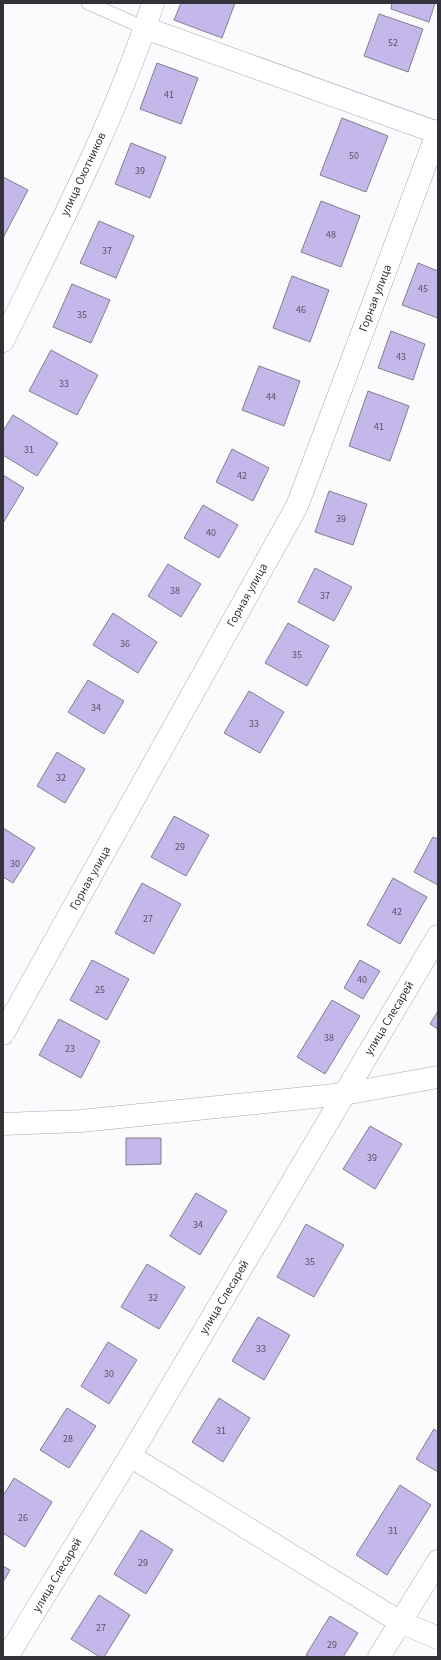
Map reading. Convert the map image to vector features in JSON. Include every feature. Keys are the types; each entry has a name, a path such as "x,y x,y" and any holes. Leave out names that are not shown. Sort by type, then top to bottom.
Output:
{"street":[{"name":"улица Охотников","path":"3,341 96,150 145,28 153,3"},
{"path":"145,28 438,132"},
{"name":"Горная улица","path":"3,1034 296,506 438,132"},
{"name":"улица Слесарей","path":"7,1657 130,1456 438,936"},
{"path":"3,1124 81,1121 344,1094 438,1077"},
{"path":"130,1456 400,1622 438,1638"},
{"path":"379,1657 438,1561"}],"lane":[{"path":"88,3 145,28"}],"building":[{"path":"181,3 235,3 222,38 174,20"},
{"path":"392,3 435,3 429,22 391,9"},
{"path":"379,14 423,29 408,72 364,56"},
{"path":"157,63 198,78 181,124 140,109"},
{"path":"342,118 388,136 366,192 320,175"},
{"path":"131,143 166,157 150,198 115,184"},
{"path":"3,177 28,190 3,238"},
{"path":"321,201 360,216 341,267 301,252"},
{"path":"99,221 134,236 116,278 80,263"},
{"path":"418,263 438,271 438,318 402,305"},
{"path":"292,276 329,290 310,342 273,328"},
{"path":"72,284 110,300 91,343 53,327"},
{"path":"391,331 425,344 413,380 378,368"},
{"path":"51,350 98,375 77,415 29,391"},
{"path":"259,366 300,381 284,426 242,410"},
{"path":"368,391 409,406 390,461 349,446"},
{"path":"13,415 58,443 37,476 3,455 3,431"},
{"path":"232,449 269,468 253,501 216,482"},
{"path":"3,475 24,488 3,523"},
{"path":"329,491 367,504 353,545 315,532"},
{"path":"203,505 238,525 219,558 184,538"},
{"path":"168,564 201,584 181,617 148,596"},
{"path":"315,568 352,587 334,621 298,602"},
{"path":"113,613 157,642 138,673 93,645"},
{"path":"288,623 329,646 307,686 265,663"},
{"path":"88,680 124,701 104,734 68,712"},
{"path":"249,691 284,712 260,753 224,733"},
{"path":"57,752 85,769 65,803 37,786"},
{"path":"174,816 209,835 186,876 151,857"},
{"path":"3,828 35,848 13,883 3,877"},
{"path":"433,837 438,839 438,885 414,872"},
{"path":"393,878 427,897 400,944 367,925"},
{"path":"142,883 181,904 154,954 115,933"},
{"path":"92,960 129,979 107,1020 70,1000"},
{"path":"360,960 380,971 363,999 344,988"},
{"path":"332,1000 360,1016 325,1074 297,1057"},
{"path":"438,1011 438,1029 430,1024"},
{"path":"59,1019 100,1041 81,1078 39,1055"},
{"path":"370,1126 402,1144 375,1189 343,1169"},
{"path":"126,1138 161,1138 161,1164 126,1165"},
{"path":"196,1193 227,1211 200,1255 170,1236"},
{"path":"306,1224 344,1245 314,1297 277,1277"},
{"path":"147,1264 185,1287 159,1329 121,1307"},
{"path":"258,1317 290,1335 264,1380 232,1361"},
{"path":"108,1342 137,1360 109,1404 81,1386"},
{"path":"219,1398 250,1418 223,1462 192,1442"},
{"path":"67,1408 96,1426 69,1468 40,1450"},
{"path":"434,1429 438,1432 438,1472 416,1459"},
{"path":"14,1478 52,1502 25,1547 3,1533 3,1496"},
{"path":"400,1485 431,1505 387,1575 356,1555"},
{"path":"141,1530 173,1550 146,1594 114,1574"},
{"path":"3,1566 10,1570 3,1582"},
{"path":"99,1595 130,1615 104,1657 100,1657 71,1639"},
{"path":"330,1616 358,1633 343,1657 310,1657 306,1655"}]}
